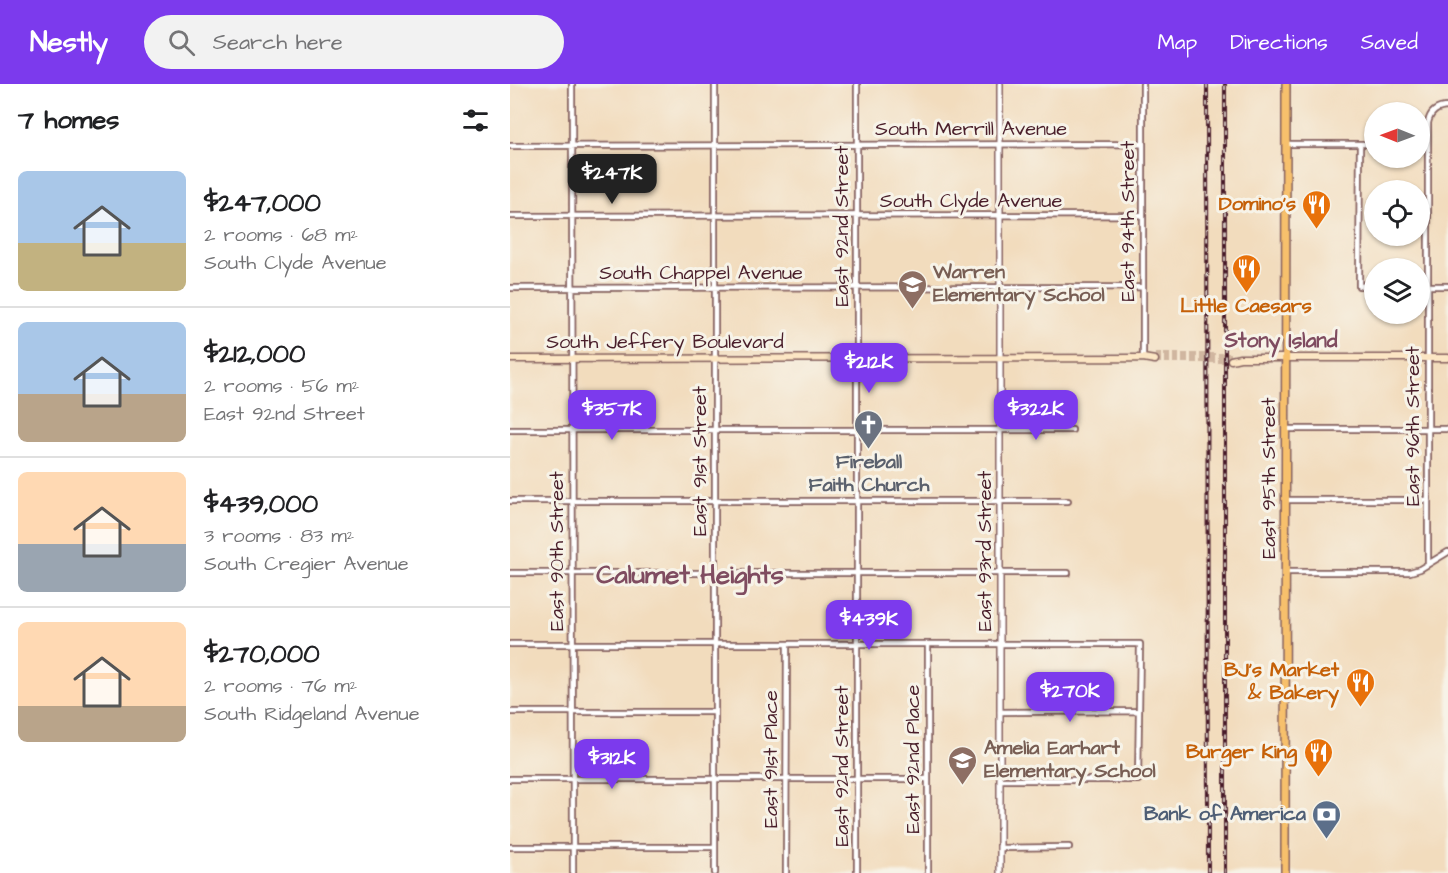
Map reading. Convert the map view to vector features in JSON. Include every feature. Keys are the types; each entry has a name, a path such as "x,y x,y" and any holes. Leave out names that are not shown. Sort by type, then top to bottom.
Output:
{"main road":[{"name":"East 95th Street","path":"1285,873 1286,84"},
{"name":"South Jeffery Boulevard","path":"510,359 1155,358"},
{"path":"1231,358 1448,358"}],"street":[{"name":"East 90th Street","path":"572,84 573,873"},
{"name":"East 91st Street","path":"715,84 715,873"},
{"name":"East 92nd Street","path":"857,84 857,873"},
{"name":"East 93rd Street","path":"1000,84 1000,873"},
{"name":"East 94th Street","path":"1143,84 1143,358"},
{"name":"East 96th Street","path":"1430,117 1436,110 1448,107"},
{"name":"South Merrill Avenue","path":"510,146 1143,144"},
{"path":"1286,144 1364,144"},
{"path":"1360,144 1359,286 1364,286"},
{"name":"East 96th Street","path":"1428,168 1428,258"},
{"name":"South Clyde Avenue","path":"510,216 1143,215"},
{"path":"1430,286 1448,286"},
{"name":"South Chappel Avenue","path":"510,288 1143,287"},
{"name":"East 96th Street","path":"1428,324 1428,564"},
{"path":"1286,429 1448,429"},
{"path":"510,430 1072,430"},
{"path":"1286,500 1428,500"},
{"path":"510,501 1068,501"},
{"path":"1286,572 1410,572 1416,571 1448,552"},
{"path":"510,573 1068,573"},
{"path":"510,644 1140,644 1138,780 1000,780"},
{"name":"East 91st Place","path":"786,873 787,644"},
{"name":"East 92nd Place","path":"928,644 928,873"},
{"path":"1000,712 1139,711"},
{"path":"510,712 715,712"},
{"path":"510,779 928,779"},
{"path":"510,847 715,848"},
{"path":"1000,848 1069,847"}],"tunnel":[{"path":"1155,356 1231,356"},
{"path":"1155,360 1231,360"}],"railway":[{"path":"1207,84 1208,873"},
{"path":"1225,84 1225,873"}],"place":[{"name":"Domino's","path":"1317,230"},
{"name":"Little Caesars","path":"1246,294"},
{"name":"Warren Elementary School","path":"912,310"},
{"name":"Fireball Faith Church","path":"869,450"},
{"name":"BJ's Market & Bakery","path":"1360,708"},
{"name":"Burger King","path":"1318,778"},
{"name":"Amelia Earhart Elementary School","path":"963,786"},
{"name":"Bank of America","path":"1327,840"}],"district":[{"name":"Stony Island","path":"1281,340"},
{"name":"Calumet Heights","path":"690,575"}]}
